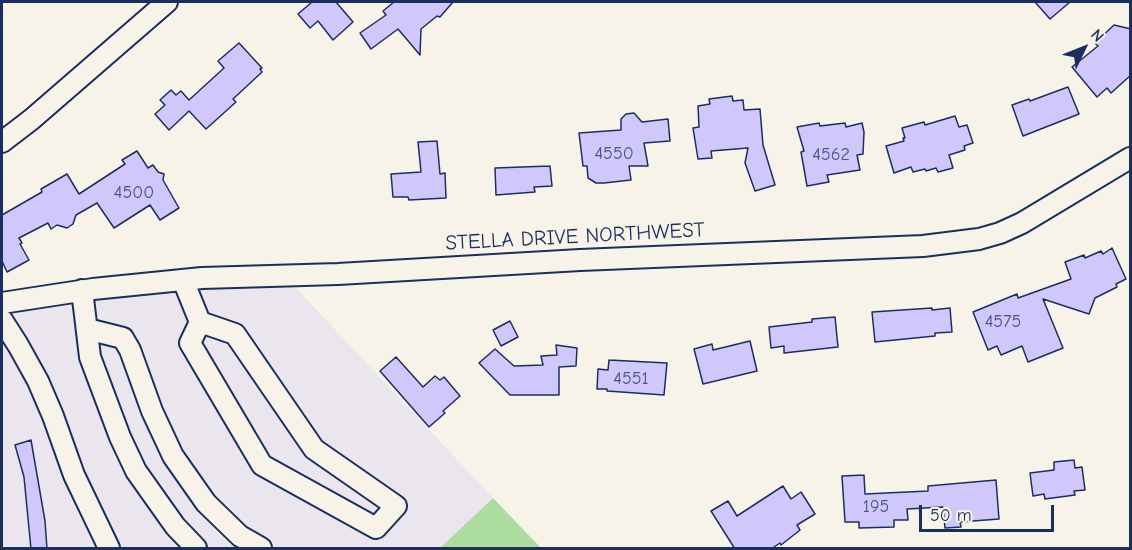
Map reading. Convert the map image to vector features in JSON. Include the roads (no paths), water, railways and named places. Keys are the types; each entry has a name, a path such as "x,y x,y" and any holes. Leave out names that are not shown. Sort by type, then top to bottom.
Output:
{"street":[{"path":"2,142 32,119 167,2"},
{"name":"STELLA DRIVE NORTHWEST","path":"2,303 82,290 183,280 922,246 979,239 1022,223 1131,158"},
{"path":"183,280 200,322 190,343 262,465 376,528 396,506 314,449 235,334 200,322"},
{"path":"82,290 90,357 120,437 132,462 175,526 196,549"},
{"path":"2,320 38,381 74,475 109,549"},
{"path":"87,329 123,338 173,456 206,503 240,536 261,549"}]}
